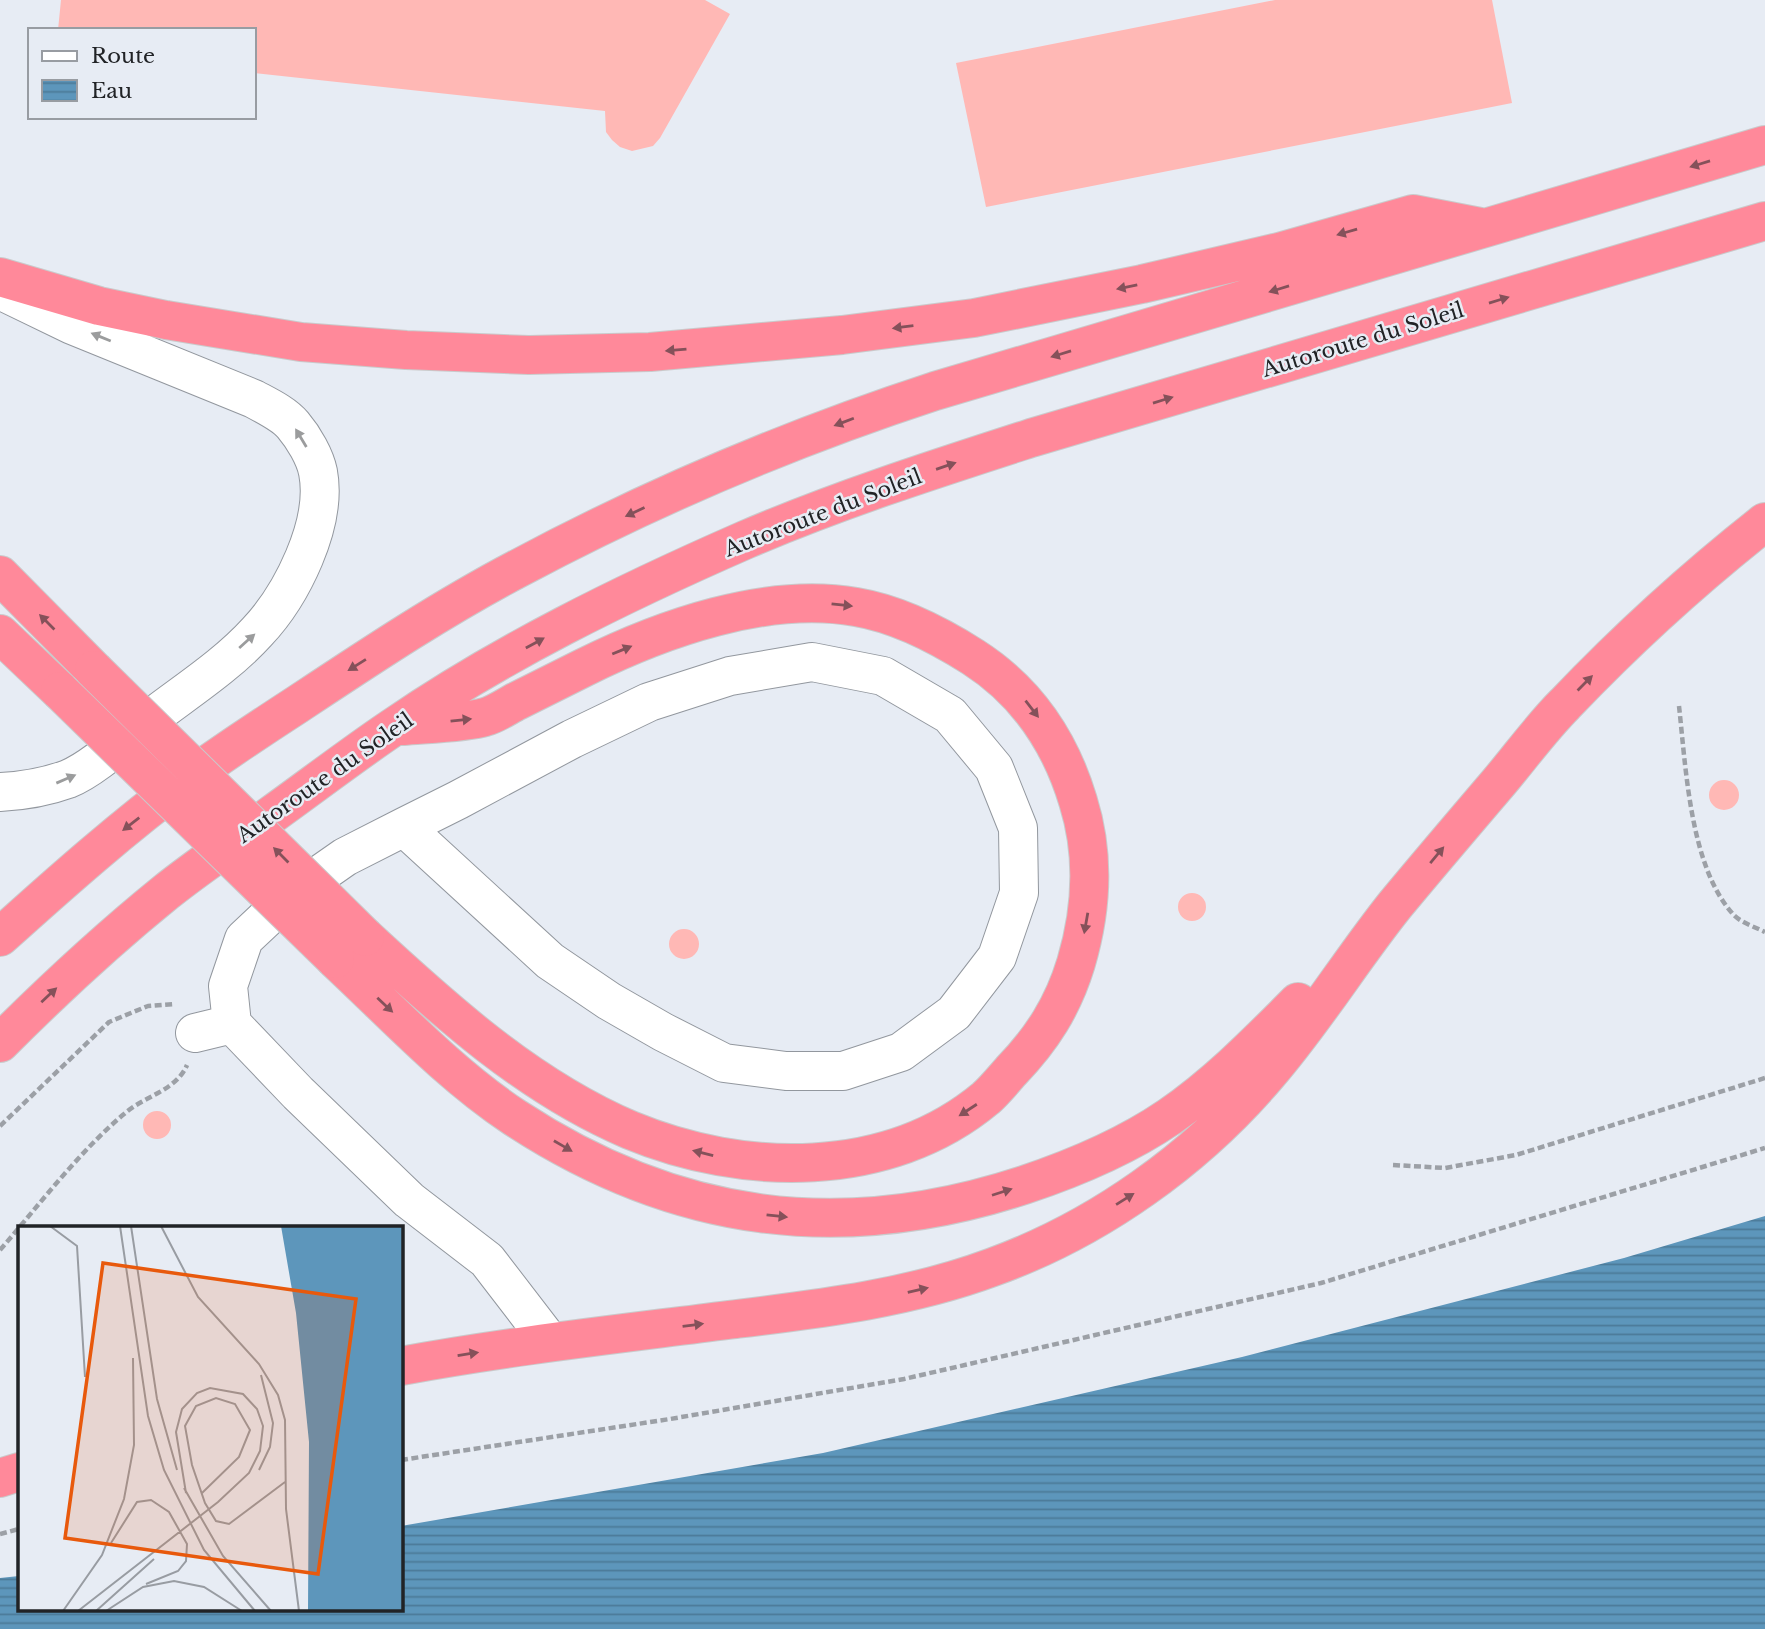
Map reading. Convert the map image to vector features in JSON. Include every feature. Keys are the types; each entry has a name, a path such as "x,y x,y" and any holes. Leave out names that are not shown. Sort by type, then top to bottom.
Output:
{"highway":[{"path":"0,937 117,835 190,778 414,629 517,569 615,520 736,465 846,420 935,391 1765,145"},
{"path":"0,277 99,306 301,342 529,355 650,352 842,334 987,315 1142,284 1279,252 1413,214 1485,228"},
{"name":"Autoroute du Soleil","path":"0,1043 89,958 168,891 394,727 475,676 548,635 654,582 746,540 845,501 1031,438 1765,221"},
{"path":"402,1366 550,1342 859,1304 941,1285 996,1266 1037,1249 1091,1221 1180,1160 1227,1117 1268,1074 1393,908 1561,708 1639,629 1765,522"},
{"path":"0,575 94,670 350,948 472,1086 564,1147 611,1171 646,1185 720,1207 802,1219 909,1211 992,1195 1093,1160 1129,1142 1208,1089 1393,908"},
{"path":"0,634 60,691 350,948 542,1081 600,1116 651,1138 720,1157 751,1161 814,1162 853,1158 910,1143 934,1132 985,1098 1029,1053 1064,999 1083,940 1091,878 1084,817 1062,757 1029,705 982,663 919,626 857,607 794,604 757,609 661,634 600,660 484,718 394,727"},
{"path":"0,1478 18,1472"}],"lane":[{"path":"0,290 72,325 254,399 275,411 292,423 303,439 317,470 319,486 312,532 300,565 284,597 256,633 219,666 82,771 49,786 0,792"},
{"path":"404,827 550,961 609,1001 724,1063 786,1071 843,1072 901,1052 954,1013 996,957 1019,893 1018,828 994,768 950,715 883,676 812,662 730,676 649,702 572,739 345,857 292,894 244,939 228,986 232,1024 298,1093 409,1200 487,1260 550,1342"},
{"path":"195,1033 232,1024"}],"path":[{"path":"1679,706 1692,811 1711,885 1734,916 1765,932"},
{"path":"0,1126 99,1030 123,1014 148,1006 188,1005 195,1012 191,1056 180,1078 138,1103 114,1122 21,1226"},
{"path":"1393,1165 1445,1168 1516,1154 1765,1078"},
{"path":"402,1460 670,1419 945,1370 1321,1283 1765,1148"},
{"path":"0,1250 18,1230"},
{"path":"0,1534 18,1530"}],"water":[{"path":"1765,1216 1765,1629 0,1629 0,1578 18,1576 18,1612 402,1612 402,1526 823,1453 1242,1357 1624,1258"}],"building":[{"path":"61,0 705,0 730,14 660,138 653,146 632,151 620,147 606,132 605,111 256,73 256,28 58,28"},
{"path":"1275,0 1492,0 1512,103 986,207 956,63"},
{"path":"1724,780 1734,785 1739,795 1734,805 1724,810 1714,805 1709,795 1714,785"},
{"path":"1192,893 1202,897 1206,907 1202,917 1192,921 1182,917 1178,907 1182,897"},
{"path":"684,929 690,930 698,938 698,950 690,958 684,959 678,958 670,950 669,944 670,938 678,930"},
{"path":"157,1111 167,1115 171,1125 167,1135 157,1139 147,1135 143,1125 147,1115"}]}
